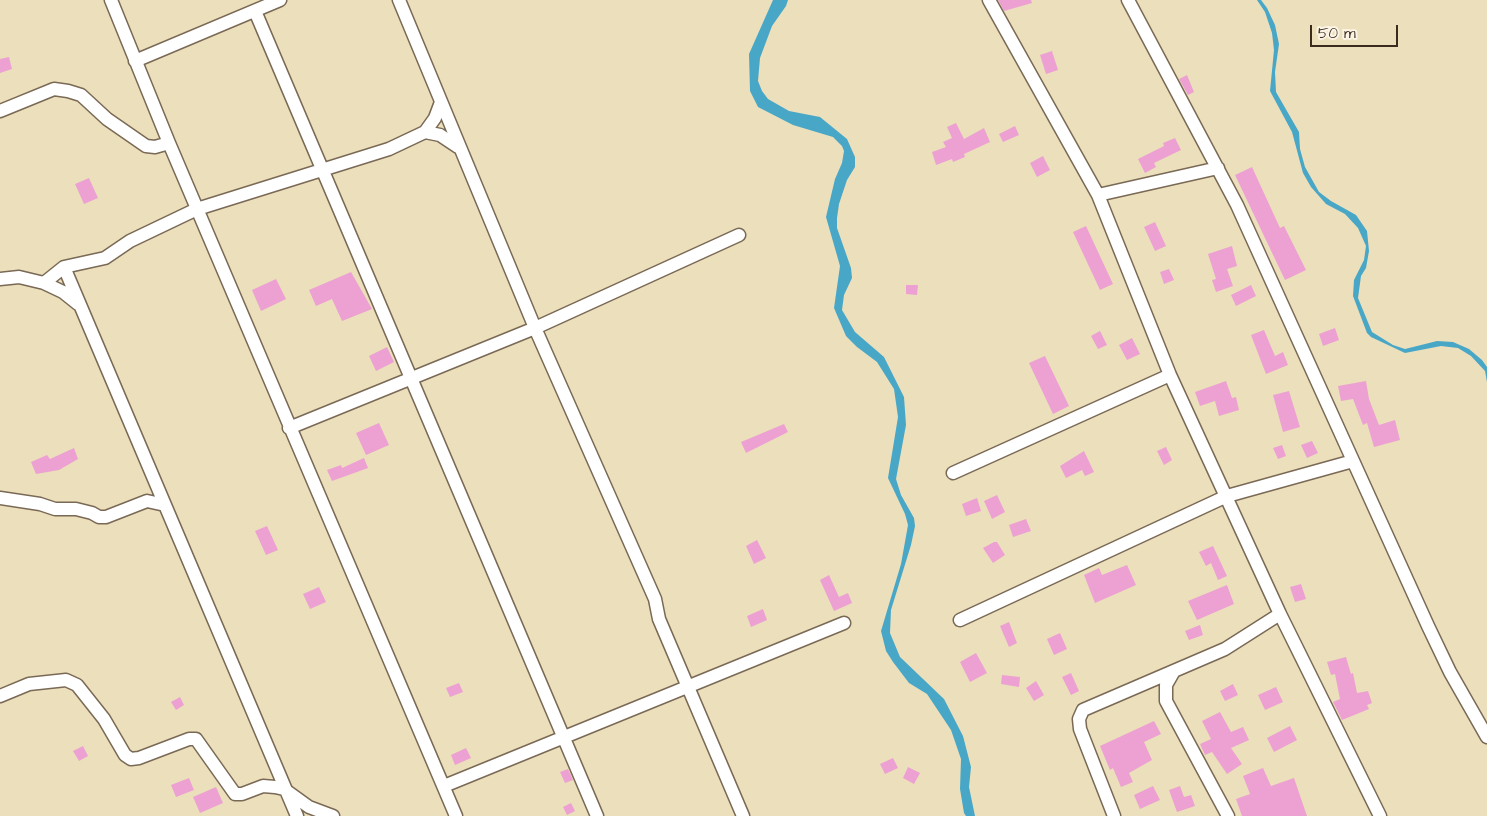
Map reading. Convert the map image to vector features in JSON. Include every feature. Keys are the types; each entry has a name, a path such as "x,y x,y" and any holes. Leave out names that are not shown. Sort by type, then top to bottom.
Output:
{"street":[{"path":"111,0 196,209 456,816"},
{"path":"135,61 280,0"},
{"path":"399,0 535,328 655,599 659,619 743,816"},
{"path":"989,0 1098,196 1170,375 1280,614 1380,816"},
{"path":"1128,0 1218,168 1256,245 1450,672 1487,737"},
{"path":"255,11 597,816"},
{"path":"0,111 54,89 68,91 81,96 107,119 146,146 155,147 169,143"},
{"path":"44,283 64,268 105,258 130,241 196,209 375,155 425,132 435,118 440,102"},
{"path":"425,132 440,135 460,149"},
{"path":"1098,196 1218,168"},
{"path":"289,428 535,328 739,235"},
{"path":"64,268 297,816"},
{"path":"0,279 19,276 44,283 63,292 80,305"},
{"path":"953,473 1170,375"},
{"path":"960,620 1227,496 1353,461"},
{"path":"0,498 40,504 54,509 76,509 99,517 106,517 147,501 165,505"},
{"path":"1114,816 1080,729 1079,719 1083,710 1225,649 1280,614"},
{"path":"444,786 844,623"},
{"path":"1174,671 1166,685 1166,701 1228,816"},
{"path":"0,696 29,684 66,680 78,685 104,719 125,755 131,759 140,758 189,738 196,739 235,794 242,794 269,786 284,789 309,807 333,816"}],"water":[{"path":"773,0 788,0 772,26 760,58 758,81 762,91 768,99 789,111 820,117 847,139 855,157 855,167 847,180 839,204 837,218 837,228 851,268 852,278 844,295 842,310 855,332 884,357 904,397 906,425 896,479 901,495 914,518 915,526 891,610 890,633 900,657 944,699 963,736 971,767 969,787 975,816 966,816 964,813 960,789 961,759 951,730 927,694 909,683 893,662 886,651 881,631 901,564 908,525 905,514 888,478 898,417 894,389 877,362 846,336 834,308 840,266 826,217 835,179 842,163 844,151 842,146 833,137 793,125 758,107 750,91 749,54"},
{"path":"1257,0 1261,0 1267,8 1275,25 1279,44 1275,72 1276,92 1299,132 1300,149 1305,167 1319,192 1356,215 1367,231 1369,251 1366,268 1361,276 1358,298 1372,332 1393,345 1405,349 1437,341 1453,342 1469,349 1482,360 1487,367 1487,382 1485,371 1471,356 1458,348 1441,346 1405,353 1371,337 1367,333 1353,296 1354,280 1364,260 1366,246 1358,228 1345,214 1326,204 1311,187 1303,173 1292,132 1270,91 1274,50 1272,33 1265,12"}],"building":[{"path":"998,0 1031,0 1032,3 1004,11"},
{"path":"1052,51 1058,70 1046,74 1040,55"},
{"path":"9,57 12,69 0,73 0,59"},
{"path":"1187,75 1194,92 1188,95 1179,79"},
{"path":"956,123 964,139 984,128 990,142 964,154 965,157 953,162 952,159 936,165 932,152 946,147 943,142 952,138 947,127"},
{"path":"1015,126 1019,135 1003,142 999,134"},
{"path":"1175,138 1181,150 1154,163 1156,167 1145,173 1138,159 1164,146 1163,143"},
{"path":"1043,156 1050,170 1037,177 1030,163"},
{"path":"1252,167 1280,228 1284,226 1306,270 1285,280 1235,175"},
{"path":"89,178 98,198 84,204 75,184"},
{"path":"1155,222 1166,246 1155,251 1144,227"},
{"path":"1086,226 1113,284 1100,290 1073,232"},
{"path":"1232,246 1237,266 1227,269 1233,286 1216,292 1212,280 1216,279 1208,254"},
{"path":"1169,269 1174,280 1164,284 1160,272"},
{"path":"351,272 372,309 342,321 332,299 316,306 309,290"},
{"path":"276,279 286,299 261,311 252,290"},
{"path":"906,285 918,285 917,295 906,294"},
{"path":"1251,285 1256,296 1236,306 1231,295"},
{"path":"1335,328 1339,340 1323,346 1319,334"},
{"path":"1264,330 1275,356 1283,352 1288,365 1266,374 1251,335"},
{"path":"1100,331 1107,345 1098,349 1091,336"},
{"path":"1132,338 1140,354 1127,360 1119,345"},
{"path":"387,347 394,362 376,371 369,356"},
{"path":"1045,356 1069,406 1053,414 1029,363"},
{"path":"1226,381 1232,398 1236,397 1239,410 1219,416 1215,401 1200,406 1195,392"},
{"path":"1366,381 1369,399 1379,425 1395,420 1400,440 1374,447 1367,423 1363,425 1353,399 1341,401 1338,386"},
{"path":"1289,391 1300,427 1283,432 1273,395"},
{"path":"379,423 389,445 366,455 356,433"},
{"path":"784,424 788,432 746,453 741,442"},
{"path":"1312,441 1318,453 1307,458 1301,445"},
{"path":"1282,445 1286,456 1278,459 1273,448"},
{"path":"1166,447 1172,460 1164,465 1157,451"},
{"path":"74,448 78,459 59,470 36,474 31,462 47,455 50,459"},
{"path":"1084,451 1094,472 1085,476 1082,470 1066,478 1060,466"},
{"path":"364,458 368,468 332,481 327,470 341,465 342,468"},
{"path":"997,495 1005,512 992,519 984,501"},
{"path":"977,498 981,511 966,516 962,504"},
{"path":"1026,519 1031,531 1013,537 1009,525"},
{"path":"267,526 278,550 266,555 255,531"},
{"path":"757,540 766,558 754,564 746,546"},
{"path":"997,542 1005,555 993,563 983,548"},
{"path":"1213,546 1227,576 1218,580 1211,563 1206,566 1199,552"},
{"path":"1127,565 1136,585 1095,603 1084,575 1099,568 1102,575"},
{"path":"829,575 839,597 848,593 852,603 834,611 820,580"},
{"path":"1301,584 1306,599 1295,602 1290,587"},
{"path":"1227,585 1234,604 1197,620 1188,601"},
{"path":"319,587 326,602 310,609 303,594"},
{"path":"763,609 767,620 751,627 747,616"},
{"path":"1009,622 1017,643 1009,647 1000,626"},
{"path":"1200,625 1203,635 1189,640 1185,631"},
{"path":"1060,633 1067,649 1054,655 1047,639"},
{"path":"976,653 987,673 970,682 960,662"},
{"path":"1346,657 1351,674 1353,673 1357,693 1368,691 1372,703 1367,705 1369,709 1342,720 1333,702 1340,699 1335,674 1331,675 1327,662"},
{"path":"1071,673 1079,691 1071,695 1062,677"},
{"path":"1002,675 1020,677 1019,687 1001,684"},
{"path":"1036,681 1044,695 1034,701 1026,688"},
{"path":"459,683 463,692 450,697 446,688"},
{"path":"1233,684 1238,695 1225,701 1220,691"},
{"path":"1276,687 1283,702 1265,710 1258,695"},
{"path":"180,697 184,705 176,710 171,702"},
{"path":"1220,712 1231,732 1243,727 1249,740 1231,748 1242,764 1227,774 1212,752 1205,755 1200,744 1211,739 1202,721"},
{"path":"1154,721 1161,734 1144,742 1152,760 1129,773 1133,782 1121,787 1113,768 1110,770 1100,746"},
{"path":"1290,726 1297,740 1274,752 1267,738"},
{"path":"83,746 88,756 79,761 73,751"},
{"path":"466,748 471,758 455,765 451,755"},
{"path":"893,758 898,768 885,774 880,764"},
{"path":"908,767 920,773 914,784 903,778"},
{"path":"1263,768 1271,786 1294,778 1307,816 1242,816 1236,799 1250,794 1243,776"},
{"path":"568,769 573,780 565,783 560,772"},
{"path":"189,778 194,790 176,797 171,785"},
{"path":"1153,786 1160,800 1140,809 1134,795"},
{"path":"1180,786 1184,797 1191,795 1195,806 1177,812 1169,790"},
{"path":"216,787 223,803 200,813 193,797"},
{"path":"571,803 575,811 567,815 563,807"}]}
